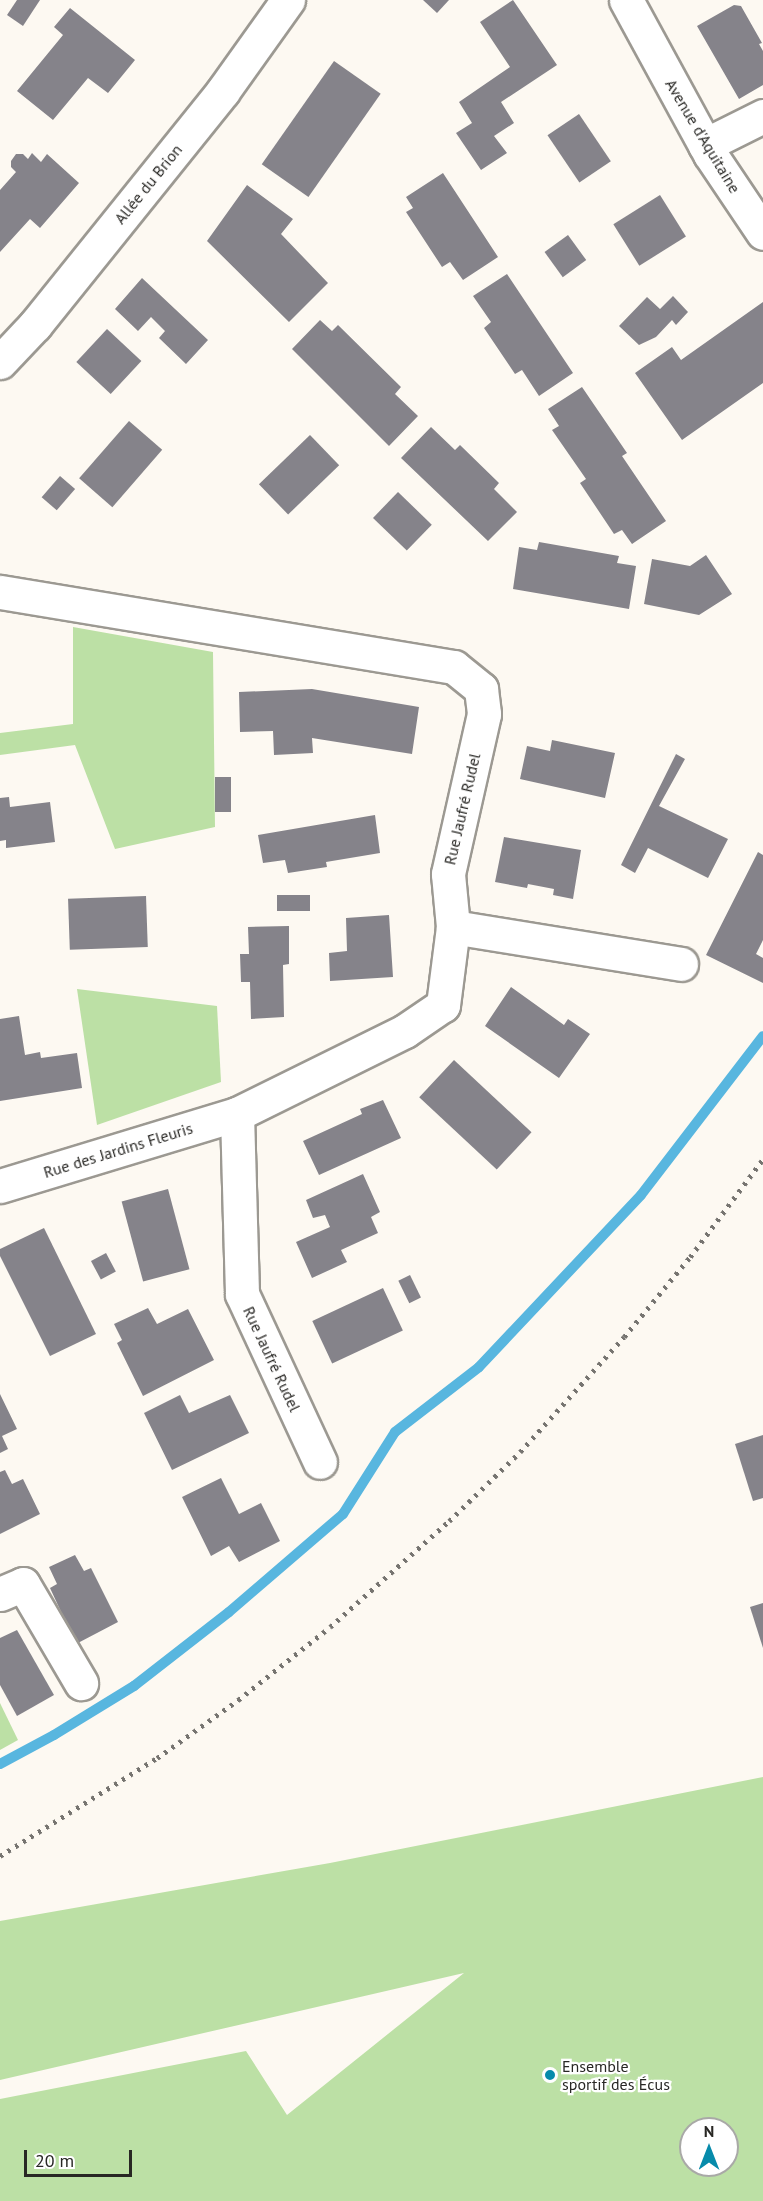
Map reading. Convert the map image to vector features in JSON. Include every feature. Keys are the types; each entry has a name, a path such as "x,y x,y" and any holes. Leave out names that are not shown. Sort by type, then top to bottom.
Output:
{"street":[{"name":"Allée du Brion","path":"0,362 35,325 223,91 288,0"},
{"name":"Avenue d'Aquitaine","path":"609,0 664,69"},
{"name":"Avenue d'Aquitaine","path":"626,0 705,146 763,233"},
{"path":"705,146 763,116"},
{"name":"Rue Jaufré Rudel","path":"0,592 454,668 481,689 484,714 448,874 453,927 443,1005 405,1031 237,1114 242,1294 320,1462"},
{"path":"453,927 681,964"},
{"name":"Rue des Jardins Fleuris","path":"0,1185 237,1114"},
{"path":"12,1589 81,1683"}],"green space":[{"path":"73,627 213,652 215,827 115,849 75,745 0,755 0,733 73,724"},
{"path":"77,989 217,1006 221,1082 97,1125"},
{"path":"0,1703 18,1740 0,1750"},
{"path":"763,1777 763,2201 0,2201 0,2099 246,2051 287,2115 464,1973 0,2080 0,1921 330,1863"}],"building":[{"path":"17,0 40,0 23,26 7,15"},
{"path":"423,0 449,0 437,13"},
{"path":"513,0 557,65 501,102 514,123 494,136 507,153 481,170 456,133 472,123 459,102 510,67 480,22"},
{"path":"734,5 741,6 762,43 759,44 763,51 763,85 739,99 697,26"},
{"path":"70,8 135,60 108,93 88,78 53,120 17,91 63,35 54,27"},
{"path":"334,61 381,94 308,197 262,164"},
{"path":"579,114 611,161 579,183 547,135"},
{"path":"32,153 41,162 47,154 79,183 40,228 30,219 0,252 0,190 16,172 11,167 11,161 16,154 23,154 28,159"},
{"path":"443,173 498,257 463,280 450,262 442,267 406,212 413,208 406,197"},
{"path":"247,185 293,219 281,234 328,283 289,322 207,241"},
{"path":"660,195 686,237 639,266 613,224"},
{"path":"568,235 586,260 563,277 545,252"},
{"path":"507,274 573,373 539,396 522,370 515,374 484,328 491,322 473,296"},
{"path":"142,278 208,340 186,364 159,338 165,331 151,317 138,331 115,309"},
{"path":"673,296 688,312 676,325 672,320 656,337 639,345 619,326 647,297 660,309"},
{"path":"763,302 763,383 682,440 635,373 672,347 681,360"},
{"path":"320,320 332,331 338,325 401,387 395,394 418,416 389,446 292,349"},
{"path":"107,329 141,361 111,394 76,362"},
{"path":"582,387 627,453 622,456 666,521 632,544 622,530 614,534 580,483 586,479 552,430 559,426 548,409"},
{"path":"129,421 162,450 112,507 79,478"},
{"path":"431,427 455,450 460,445 499,483 494,489 517,512 488,541 401,458"},
{"path":"310,435 339,465 288,515 259,484"},
{"path":"60,476 75,489 57,510 42,497"},
{"path":"398,492 432,525 407,551 373,518"},
{"path":"539,542 619,556 617,563 636,566 629,609 513,589 519,547 537,550"},
{"path":"706,555 732,594 699,615 644,604 652,559 690,566"},
{"path":"312,689 419,707 412,754 312,738 313,753 274,755 273,731 240,732 239,692"},
{"path":"552,740 615,753 605,798 520,779 527,746 550,751"},
{"path":"676,754 685,759 659,806 728,839 708,878 648,848 635,873 621,865"},
{"path":"215,777 231,777 231,812 215,812"},
{"path":"9,797 10,807 50,802 55,842 6,848 6,840 0,841 0,798"},
{"path":"375,815 380,853 326,862 327,867 288,873 285,860 263,863 258,835"},
{"path":"504,837 581,850 573,899 553,895 554,889 528,884 527,888 495,882"},
{"path":"758,852 763,855 763,940 756,954 763,958 763,983 706,955"},
{"path":"277,895 310,895 310,911 277,911"},
{"path":"146,896 148,947 70,950 68,899"},
{"path":"389,915 393,977 330,981 329,953 347,951 346,918"},
{"path":"289,926 289,964 283,965 284,1017 251,1019 250,982 241,982 240,954 249,954 248,927"},
{"path":"511,987 564,1025 568,1019 590,1034 559,1078 485,1026"},
{"path":"19,1016 25,1055 40,1052 41,1058 77,1053 82,1088 0,1101 0,1019"},
{"path":"454,1060 532,1132 497,1170 419,1097"},
{"path":"383,1100 401,1138 319,1175 303,1141 362,1114 360,1109"},
{"path":"363,1174 380,1212 371,1217 378,1233 341,1250 347,1262 312,1278 296,1242 330,1227 325,1215 313,1218 306,1200"},
{"path":"168,1189 189,1269 143,1282 122,1201"},
{"path":"44,1228 96,1334 50,1356 0,1256 0,1249"},
{"path":"106,1253 116,1272 101,1280 91,1261"},
{"path":"410,1275 421,1297 409,1303 398,1281"},
{"path":"383,1288 403,1331 332,1364 312,1321"},
{"path":"148,1308 157,1324 188,1309 214,1360 143,1396 117,1343 122,1340 114,1324"},
{"path":"0,1394 17,1429 2,1436 8,1449 0,1453"},
{"path":"180,1395 189,1413 230,1395 249,1433 172,1470 144,1413"},
{"path":"763,1435 763,1498 753,1501 735,1444"},
{"path":"5,1470 12,1484 23,1479 40,1514 0,1534 0,1472"},
{"path":"221,1478 239,1514 261,1503 280,1541 239,1562 229,1546 211,1556 182,1497"},
{"path":"75,1555 84,1571 91,1568 118,1622 76,1644 50,1588 57,1584 49,1567"},
{"path":"763,1603 763,1648 750,1607"},
{"path":"17,1630 54,1695 17,1716 0,1685 0,1638"}],"waterway":[{"path":"0,1764 54,1735 134,1686 229,1612 343,1514 395,1432 479,1367 641,1195 763,1036"}],"railway":[{"path":"0,1856 157,1758 238,1700 330,1627 449,1521 520,1452 624,1337 690,1257 763,1159"}],"place":[{"name":"Ensemble sportif des Écus","path":"550,2075"}]}
